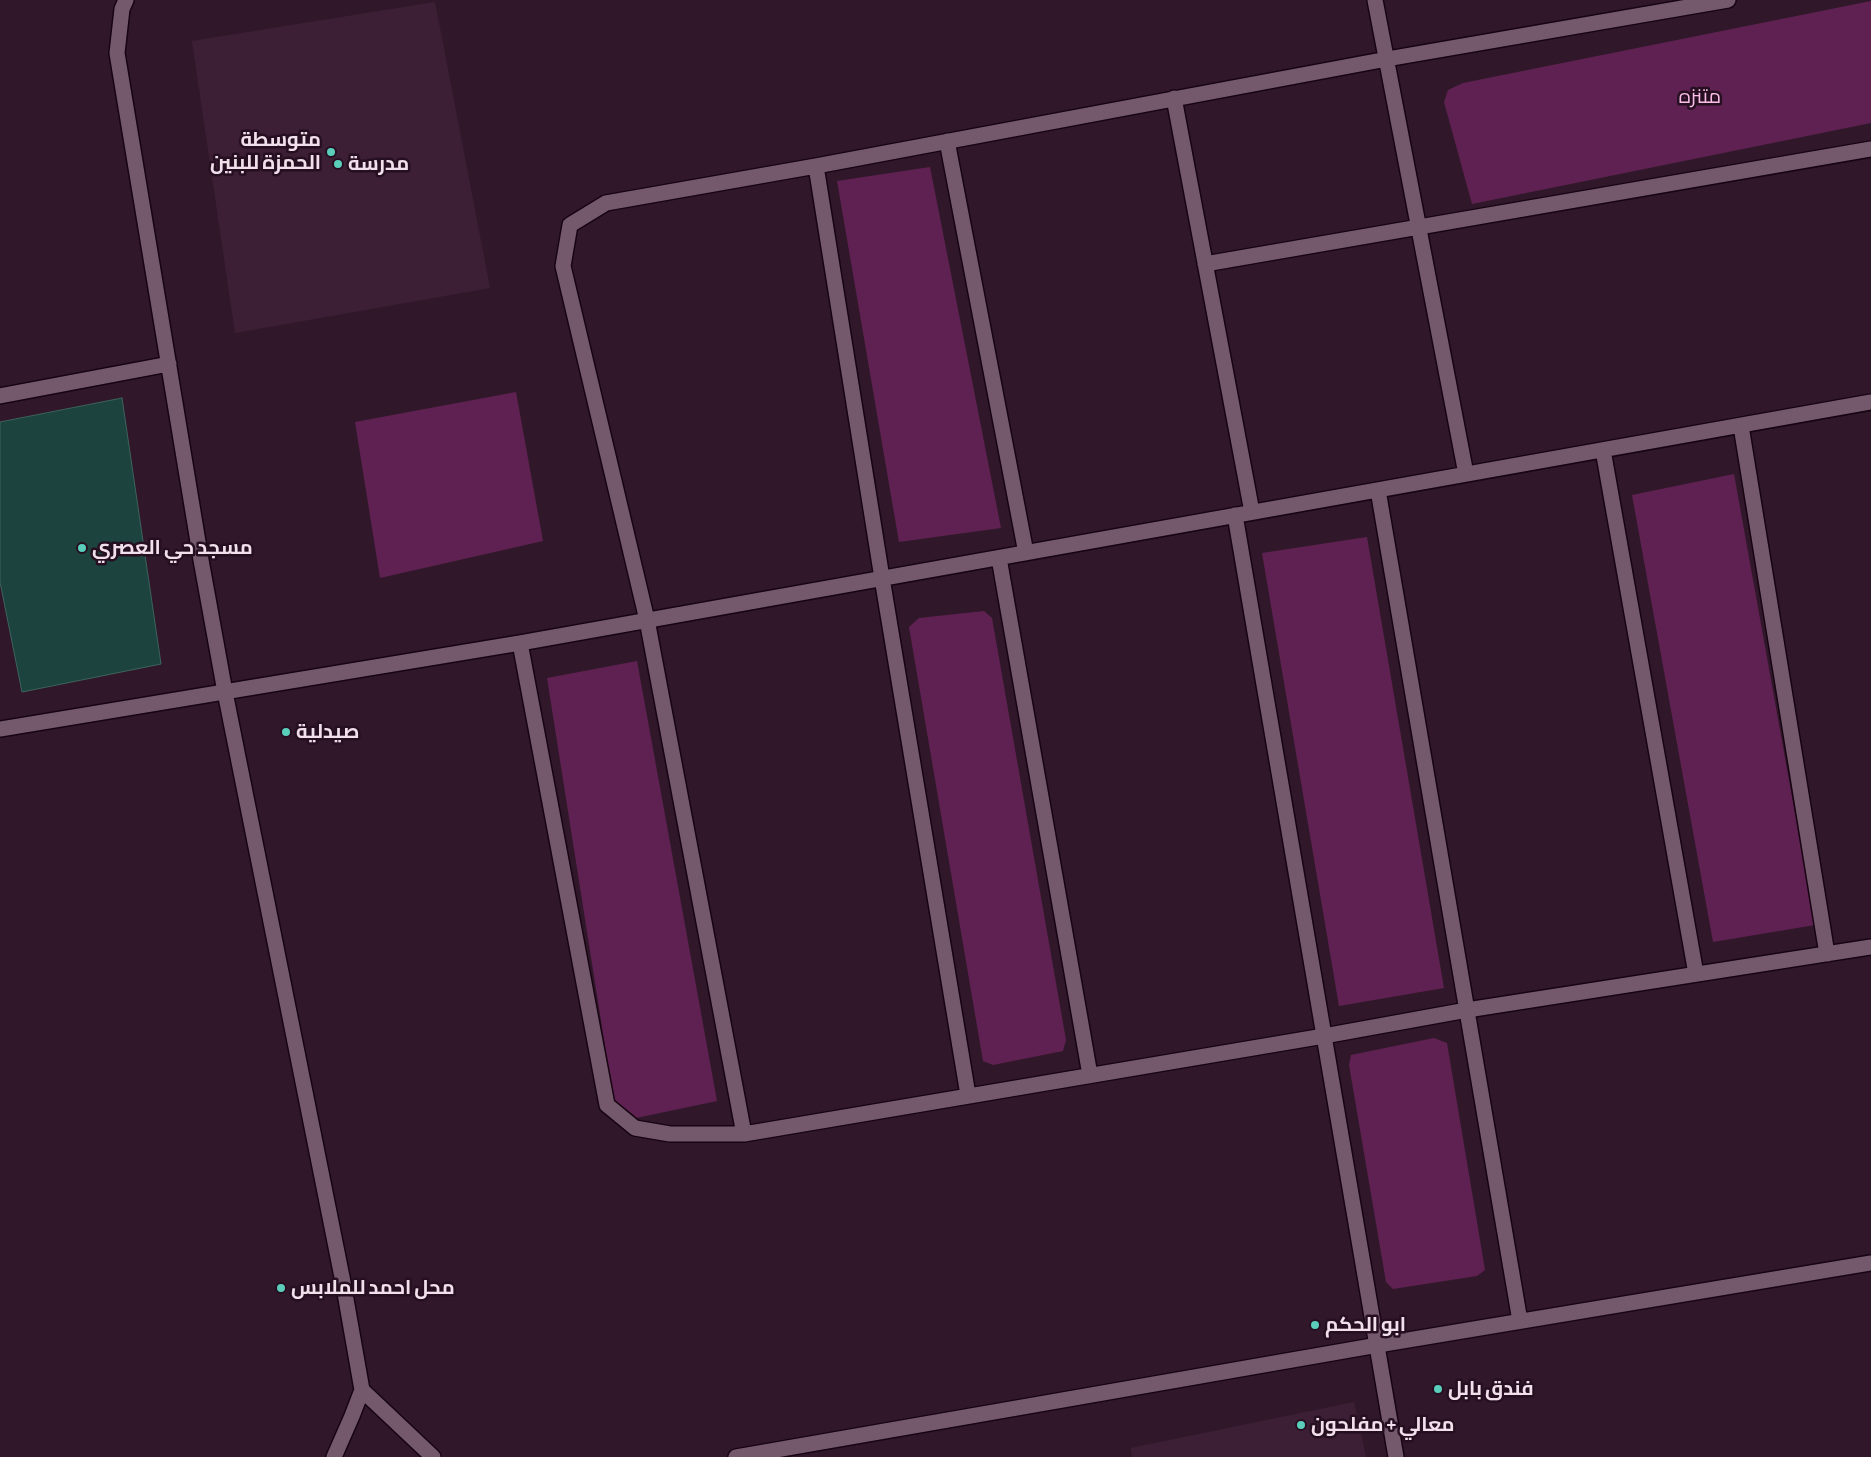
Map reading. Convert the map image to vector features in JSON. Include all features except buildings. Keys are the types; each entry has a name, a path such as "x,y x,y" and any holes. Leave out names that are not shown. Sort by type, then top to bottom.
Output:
{"street":[{"path":"126,0 122,9 117,53 201,560 225,692 341,1272 362,1390 334,1457"},
{"path":"1375,0 1466,474"},
{"path":"744,1134 647,620 563,266 570,225 606,203 816,166 1387,59 1728,0"},
{"path":"1174,98 1252,512"},
{"path":"947,141 1026,553"},
{"path":"1205,264 1871,149"},
{"path":"816,166 968,1095"},
{"path":"0,396 169,364"},
{"path":"0,729 520,643 1871,402"},
{"path":"1741,426 1827,954"},
{"path":"1603,450 1696,974"},
{"path":"1378,490 1520,1321"},
{"path":"1235,515 1396,1457"},
{"path":"999,558 1090,1075"},
{"path":"520,643 607,1105 635,1128 670,1134 744,1134 1467,1010 1871,947"},
{"path":"736,1457 1378,1345 1871,1263"},
{"path":"362,1390 433,1457"}],"shaded area":[{"name":"مدرسة","path":"435,2 490,288 235,333 192,41"},
{"name":"معالي + مفلحون","path":"1354,1402 1366,1457 1132,1457 1131,1448"}],"green space":[{"name":"متنزه","path":"1871,1 1871,123 1472,204 1444,102 1448,90 1463,83"},
{"path":"930,167 1001,528 899,542 837,181"},
{"path":"516,392 543,541 380,578 355,422"},
{"path":"1734,474 1815,925 1713,942 1632,495"},
{"path":"1367,537 1444,988 1339,1006 1262,553"},
{"path":"984,611 992,618 1066,1040 1063,1051 993,1065 983,1061 909,627 919,618"},
{"path":"637,661 717,1101 617,1122 547,678"},
{"path":"1434,1038 1447,1043 1485,1270 1477,1276 1393,1289 1386,1282 1349,1065 1351,1055"}],"place":[{"name":"متوسطة الحمزة للبنين","path":"331,152"},
{"name":"مدرسة","path":"338,164"},
{"name":"مسجد حي العصري","path":"82,548"},
{"name":"صيدلية","path":"286,732"},
{"name":"محل احمد للملابس","path":"281,1288"},
{"name":"ابو الحكم","path":"1315,1325"},
{"name":"فندق بابل","path":"1438,1389"},
{"name":"معالي + مفلحون","path":"1301,1425"}]}
